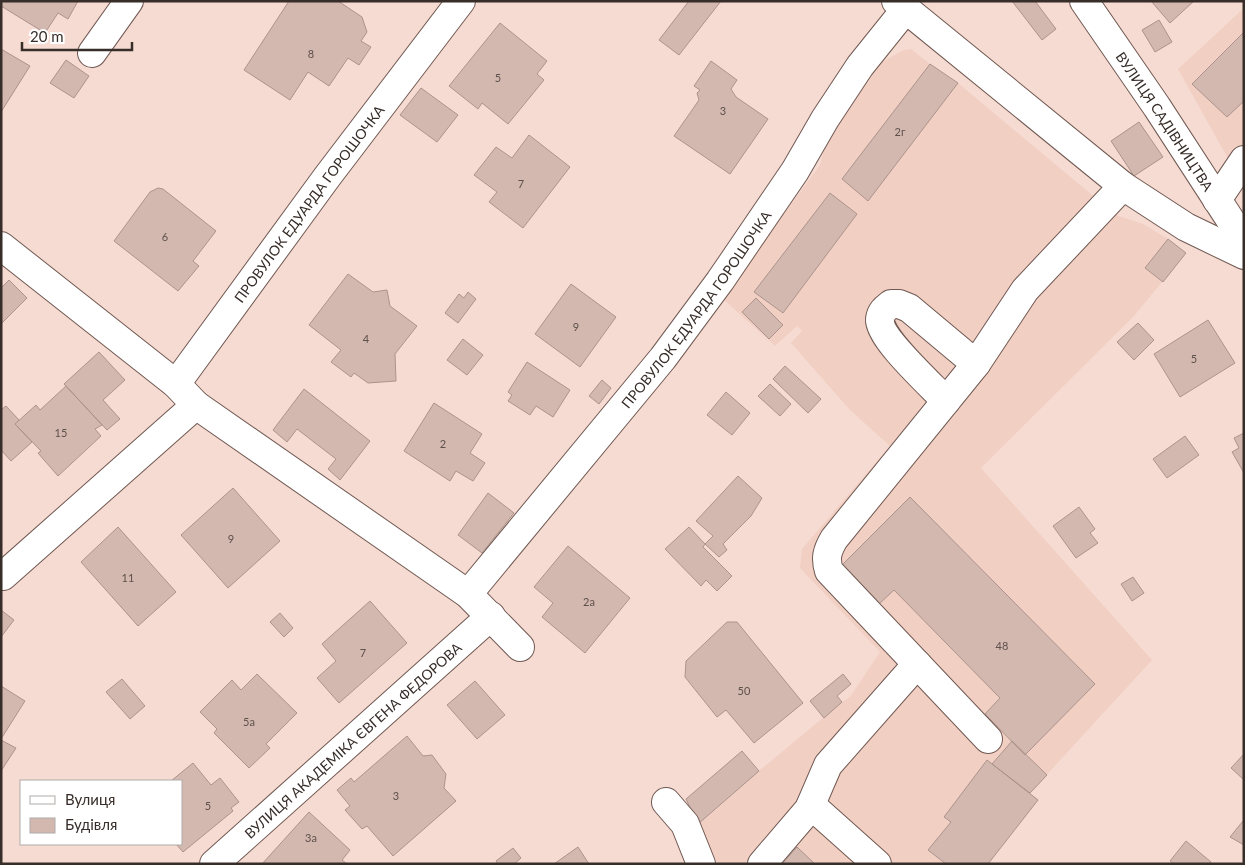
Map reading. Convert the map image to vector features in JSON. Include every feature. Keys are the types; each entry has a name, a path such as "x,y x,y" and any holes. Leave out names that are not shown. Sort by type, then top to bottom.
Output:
{"street":[{"path":"92,53 129,1"},
{"name":"ПРОВУЛОК ЕДУАРДА ГОРОШОЧКА","path":"176,384 327,177 461,1"},
{"name":"ВУЛИЦЯ САДІВНИЦТВА","path":"1084,1 1244,241"},
{"path":"901,6 1123,186 1186,227 1244,256"},
{"name":"ПРОВУЛОК ЕДУАРДА ГОРОШОЧКА","path":"468,594 669,351 720,281 795,171 825,119 901,6"},
{"path":"1217,200 1244,160"},
{"path":"988,739 829,571 826,561 828,550 834,539 976,364 1025,290 1123,186"},
{"path":"1,246 176,384 196,406 468,594 520,647"},
{"path":"946,400 896,349 882,330 880,320 882,311 891,304 898,304 908,308 976,364"},
{"path":"3,576 196,406"},
{"name":"ВУЛИЦЯ АКАДЕМІКА ЄВГЕНА ФЕДОРОВА","path":"214,864 491,616"},
{"path":"762,864 809,809 828,765 917,664"},
{"path":"666,802 685,824 701,864"},
{"path":"811,805 877,864"}],"shaded area":[{"path":"1244,8 1244,187 1178,69"},
{"path":"911,49 958,83 1116,215 1143,224 1168,239 1186,253 1134,316 981,468 1152,660 1030,793 1038,800 988,864 718,864 698,824 759,771 850,697 880,652 800,568 802,549 890,446 850,410 791,343 802,331 797,326 775,346 722,298 820,165 828,134 876,65 904,50"}],"building":[{"path":"1,1 78,1 68,19 58,13 45,33 1,6"},
{"path":"289,1 338,1 362,17 367,32 361,41 371,47 359,65 348,58 329,86 308,72 290,100 244,70"},
{"path":"689,1 721,1 679,55 659,40"},
{"path":"1012,1 1035,1 1056,29 1042,40"},
{"path":"1151,1 1194,1 1170,23"},
{"path":"1159,20 1172,42 1155,52 1142,30"},
{"path":"500,23 547,61 537,74 544,80 508,124 482,103 478,109 449,86"},
{"path":"1244,32 1244,101 1227,117 1192,84"},
{"path":"1,49 30,66 1,112"},
{"path":"66,60 89,76 74,98 50,83"},
{"path":"711,61 737,80 731,89 736,97 768,119 730,174 674,136 699,100 697,93 700,90 694,86"},
{"path":"930,64 958,83 868,201 842,179"},
{"path":"421,88 458,115 437,142 400,115"},
{"path":"1139,122 1163,157 1134,176 1111,141"},
{"path":"529,135 570,167 523,228 489,202 497,192 474,175 496,147 512,158"},
{"path":"158,188 163,189 216,231 193,261 199,266 178,291 114,241 150,192"},
{"path":"830,193 857,214 783,313 754,292"},
{"path":"1168,239 1186,253 1163,282 1145,268"},
{"path":"348,274 373,292 387,290 390,306 417,326 395,354 396,381 368,383 354,373 351,377 331,362 341,350 309,325"},
{"path":"9,280 27,298 1,324 1,288"},
{"path":"571,284 616,317 580,367 535,334"},
{"path":"468,292 476,299 458,323 445,313 459,294 464,298"},
{"path":"756,298 783,325 769,339 742,312"},
{"path":"1208,320 1235,363 1180,397 1154,354"},
{"path":"1138,323 1154,340 1134,360 1117,342"},
{"path":"463,339 483,355 467,375 447,360"},
{"path":"99,352 125,380 103,400 120,419 107,430 64,384"},
{"path":"527,362 570,390 553,417 536,406 530,415 508,401 512,395 508,392"},
{"path":"785,366 821,399 808,413 773,379"},
{"path":"602,380 611,388 599,404 589,396"},
{"path":"770,384 791,404 780,416 758,396"},
{"path":"66,386 102,425 95,429 101,436 58,476 38,453 41,451 15,424 36,405 40,410"},
{"path":"304,389 370,441 340,480 328,469 336,459 297,429 287,442 273,430"},
{"path":"726,392 750,413 732,435 707,415"},
{"path":"434,403 482,434 470,453 485,463 473,481 456,471 450,481 404,451"},
{"path":"6,406 19,420 15,424 32,442 11,461 1,450 1,410"},
{"path":"1244,433 1244,473 1232,452 1239,448 1234,438"},
{"path":"1185,436 1199,455 1167,478 1153,459"},
{"path":"738,476 762,498 751,516 723,544 727,550 719,557 705,544 713,536 696,521"},
{"path":"233,488 280,541 228,588 181,535"},
{"path":"488,493 514,513 482,553 458,535"},
{"path":"910,497 1095,684 1025,755 985,714 1000,698 894,590 878,605 840,567"},
{"path":"1079,507 1095,529 1090,533 1098,543 1076,558 1053,526"},
{"path":"118,527 176,592 138,626 81,562"},
{"path":"689,527 705,544 703,547 732,576 717,591 706,580 701,586 665,549"},
{"path":"568,546 630,598 585,653 542,617 553,603 534,587"},
{"path":"1133,577 1144,593 1132,601 1121,584"},
{"path":"370,601 407,643 339,703 317,678 336,661 322,644"},
{"path":"1,610 14,620 1,637"},
{"path":"280,613 293,628 284,637 270,622"},
{"path":"727,622 737,622 803,703 754,743 726,710 717,717 685,677 686,661"},
{"path":"257,674 297,713 266,744 270,748 249,768 214,733 217,729 200,712 232,680 241,690"},
{"path":"843,674 851,684 837,696 842,702 824,718 810,701"},
{"path":"122,679 145,706 130,719 106,692"},
{"path":"475,681 505,715 477,739 447,705"},
{"path":"1,686 25,701 1,739"},
{"path":"407,736 423,756 432,755 446,774 444,788 456,801 393,856 367,826 362,829 345,810 350,806 337,790 351,778 354,782"},
{"path":"1,740 16,748 1,771"},
{"path":"1012,741 1047,775 1030,793 992,764"},
{"path":"742,751 759,771 698,824 686,799"},
{"path":"1244,754 1244,780 1231,768"},
{"path":"987,760 1038,800 988,864 946,864 928,850 951,822 944,817"},
{"path":"193,763 211,785 220,778 239,802 231,808 233,811 183,852 177,845 182,845 182,780 172,780"},
{"path":"309,812 350,850 342,860 347,864 262,864"},
{"path":"1244,821 1244,845 1230,837"},
{"path":"1186,841 1211,862 1210,864 1174,864 1170,861"},
{"path":"578,847 589,864 554,864"},
{"path":"797,847 815,864 782,864"},
{"path":"513,848 521,858 514,864 498,864 496,861"}]}
